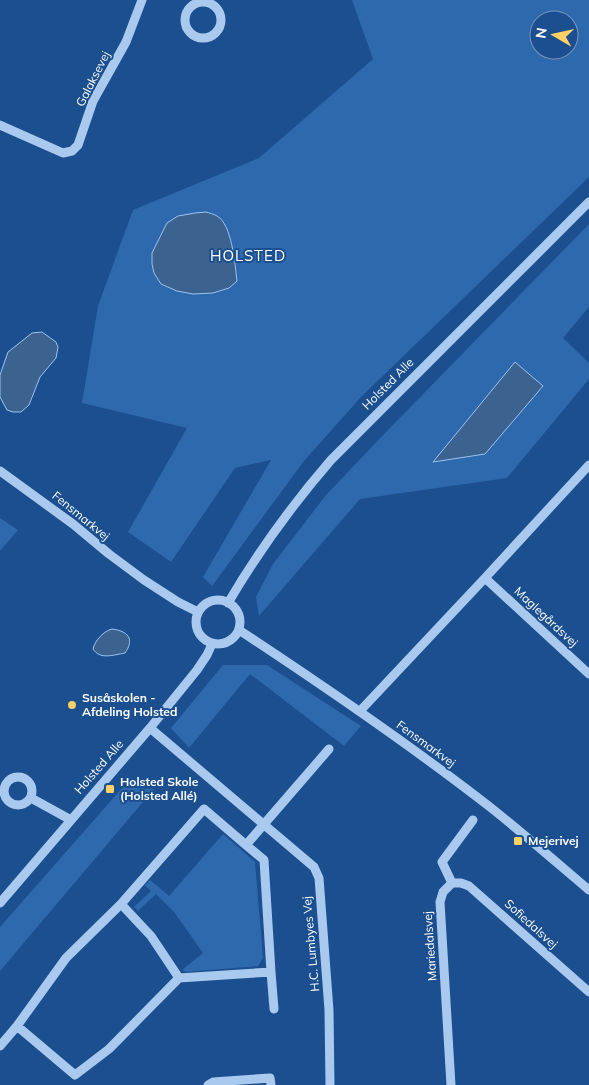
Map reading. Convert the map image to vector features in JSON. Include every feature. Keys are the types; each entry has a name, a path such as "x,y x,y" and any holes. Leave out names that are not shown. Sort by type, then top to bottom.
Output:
{"street":[{"name":"Galaksevej","path":"0,125 63,153 72,151 78,145 93,101 126,42 142,0"},
{"path":"205,1 211,3 219,10 221,19 215,34 199,38 189,32 186,27 185,16 188,3 205,1"},
{"name":"Holsted Alle","path":"228,603 266,543 303,492 330,460 589,202"},
{"path":"360,711 589,465"},
{"name":"Fensmarkvej","path":"0,471 66,518 144,580 178,602 198,612"},
{"path":"581,474 589,481"},
{"name":"Maglegårdsvej","path":"485,578 589,674"},
{"path":"213,600 228,603 239,614 239,630 231,641 218,645 212,644 201,637 198,632 196,618 198,612 202,606 213,600"},
{"name":"Fensmarkvej","path":"239,630 360,711 491,808 589,890"},
{"name":"Holsted Alle","path":"0,903 198,670 212,644"},
{"name":"H.C. Lumbyes Vej","path":"150,728 314,867 319,878 329,1010 330,1085"},
{"path":"246,845 329,749"},
{"path":"31,798 71,820"},
{"path":"0,1046 17,1026 66,958 122,904 204,809 264,860 274,1009"},
{"path":"452,883 442,862 473,820"},
{"name":"Sofiedalsvej","path":"452,883 461,883 469,886 589,992"},
{"name":"Mariedalsvej","path":"451,1085 440,902 443,892 452,883"},
{"path":"122,904 151,936 179,978"},
{"path":"17,1026 75,1075 109,1049 179,978 271,972"},
{"path":"208,1085 213,1082 270,1078 271,1085"}],"shaded area":[{"path":"352,0 589,0 589,177 361,397 304,461 212,586 203,577 271,460 235,468 171,562 128,532 187,428 82,403 98,306 133,210 259,158 373,59"},
{"path":"206,212 217,216 226,227 232,245 237,281 229,288 213,293 193,294 177,291 161,284 154,273 152,253 167,223 178,216"},
{"path":"589,224 589,307 563,338 589,363 589,379 507,478 360,499 259,616 256,597 273,564 326,495"},
{"path":"42,332 56,342 58,347 56,358 40,377 29,405 21,412 7,410 0,397 0,375 8,352 32,333"},
{"path":"515,362 543,386 485,454 433,462"},
{"path":"0,518 18,530 0,551"},
{"path":"112,629 128,636 130,640 128,648 125,653 107,656 99,655 93,649 96,642 103,634"},
{"path":"223,665 267,665 361,726 344,746 250,674 189,748 171,728"},
{"path":"123,787 154,789 0,971 0,927"},
{"path":"223,834 255,862 263,958 258,966 186,972 182,970 203,953 174,912 156,894 138,911 134,907 151,891 145,885 150,880 169,896"}],"place":[{"name":"Susåskolen - Afdeling Holsted","path":"72,705"},
{"name":"Holsted Skole (Holsted Allé)","path":"110,789"},
{"name":"Mejerivej","path":"518,841"}],"district":[{"name":"HOLSTED","path":"248,256"}]}
